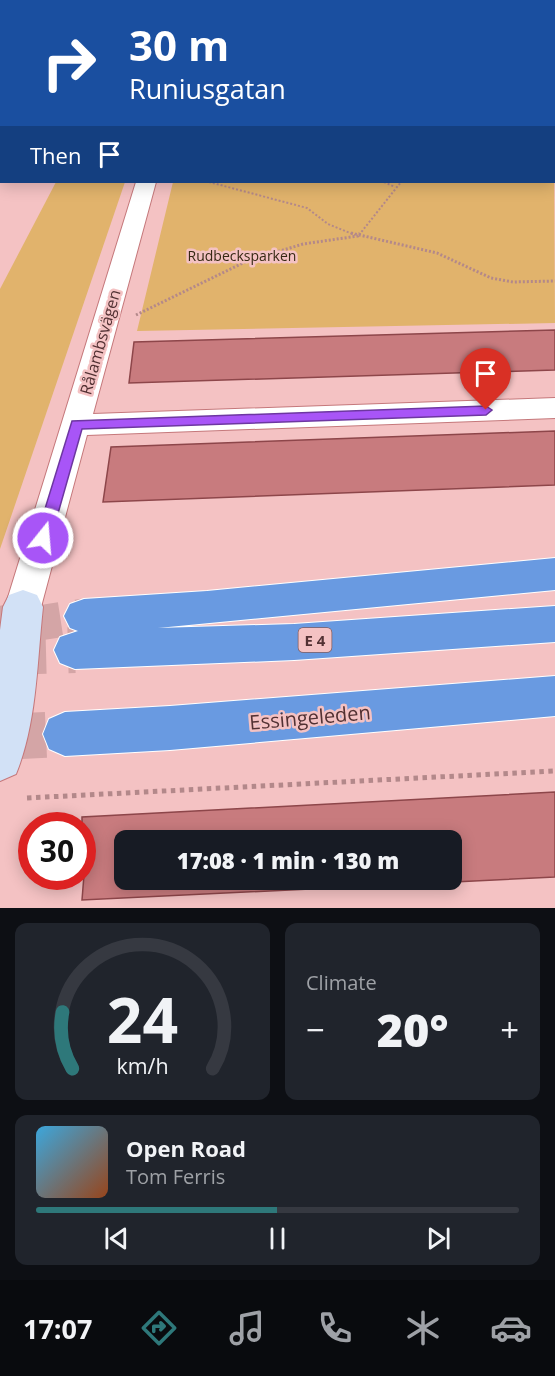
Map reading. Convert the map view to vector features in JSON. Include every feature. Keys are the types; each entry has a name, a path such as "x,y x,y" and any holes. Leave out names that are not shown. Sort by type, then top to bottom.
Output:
{"highway":[{"name":"E 4","path":"555,574 207,608 80,633 294,642 555,624"},
{"name":"Essingeleden","path":"65,734 555,696"},
{"path":"488,703 555,704"}],"street":[{"name":"Rålambsvägen","path":"3,733 23,607 146,183"},
{"path":"77,425 555,408"},
{"name":"Rålambsvägen","path":"0,646 23,607"}],"path":[{"path":"212,183 250,195 307,208 328,224 358,236 437,253 491,278 513,282 555,280"},
{"path":"386,183 395,187"},
{"path":"136,315 247,261 303,244 358,236 400,183"},
{"path":"27,798 555,771"}],"green space":[{"path":"55,183 125,183 0,549 0,289"},
{"name":"Rudbecksparken","path":"173,183 554,183 555,323 137,331"}],"building":[{"path":"555,330 555,370 129,383 134,342"},
{"path":"555,431 555,485 103,502 111,447"},
{"path":"555,792 555,877 462,882 462,830 114,830 114,890 288,890 82,900 83,890 96,890 96,816"}],"tunnel":[{"path":"26,625 84,616"},
{"path":"0,629 36,623"},
{"path":"0,652 75,650"},
{"path":"0,737 65,734"}],"route":[{"path":"43,538 77,425 486,410"}]}
